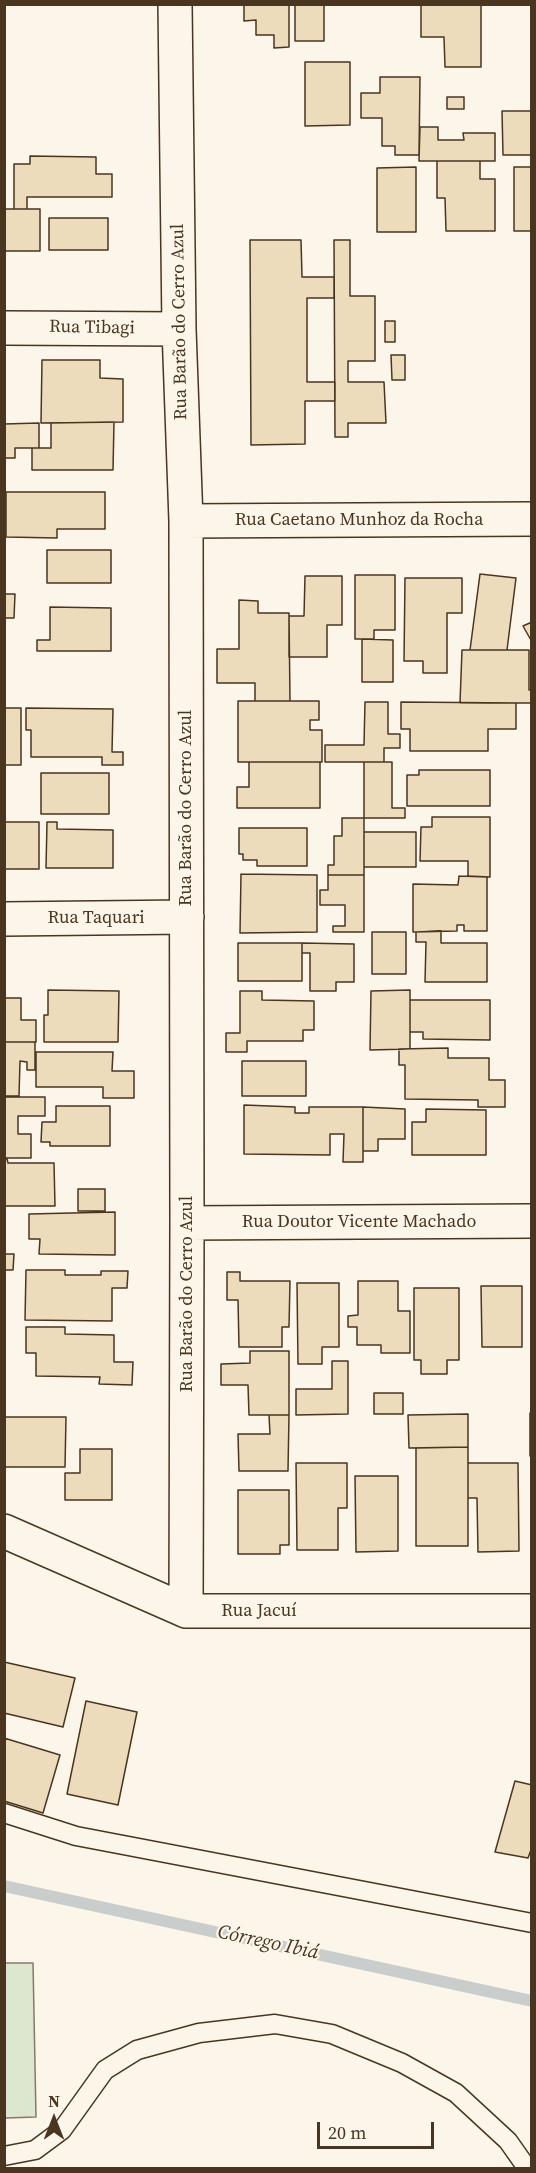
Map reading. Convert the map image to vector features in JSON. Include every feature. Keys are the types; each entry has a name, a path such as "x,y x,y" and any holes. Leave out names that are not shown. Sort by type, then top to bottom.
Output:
{"street":[{"name":"Rua Barão do Cerro Azul","path":"175,4 179,329 186,521 186,1611"},
{"name":"Rua Tibagi","path":"4,328 179,329"},
{"name":"Rua Caetano Munhoz da Rocha","path":"186,521 531,519"},
{"name":"Rua Taquari","path":"4,919 187,917"},
{"name":"Rua Doutor Vicente Machado","path":"187,1224 531,1221"},
{"name":"Rua Jacuí","path":"4,1530 186,1611 531,1611"}],"lane":[{"path":"4,1813 76,1836 531,1923"},
{"path":"4,2156 34,2150 62,2130 105,2070 137,2050 199,2034 275,2024 332,2034 402,2063 456,2093 508,2141 526,2169"}],"green space":[{"path":"5,1963 33,1963 36,2117 5,2118"}],"building":[{"path":"244,4 289,4 289,47 274,48 274,35 256,35 256,20 244,21"},
{"path":"295,4 324,4 324,41 295,41"},
{"path":"421,4 481,4 481,67 445,67 444,37 421,37"},
{"path":"305,62 350,62 350,125 305,126"},
{"path":"380,77 420,77 419,155 395,155 395,146 382,146 382,118 361,118 361,93 380,93"},
{"path":"447,97 464,97 464,109 447,109"},
{"path":"502,111 532,111 532,155 503,155"},
{"path":"420,127 438,127 438,140 464,140 463,133 495,133 495,161 419,161"},
{"path":"30,156 96,157 96,174 112,174 112,197 27,197 27,209 14,209 14,164 30,164"},
{"path":"437,161 480,161 480,179 495,179 495,231 446,231 445,198 437,198"},
{"path":"416,167 416,232 377,232 377,168"},
{"path":"514,167 532,167 532,231 514,231"},
{"path":"4,209 40,209 40,251 4,251"},
{"path":"49,218 108,218 108,250 49,250"},
{"path":"250,240 301,240 302,277 334,277 334,298 307,298 307,382 335,382 335,401 305,401 305,444 251,445"},
{"path":"334,240 350,240 350,296 375,296 375,361 348,361 348,382 384,382 386,423 348,423 348,437 335,437"},
{"path":"385,321 395,321 395,342 385,342"},
{"path":"391,355 405,355 405,380 392,380"},
{"path":"42,360 100,360 100,378 123,379 123,422 41,423"},
{"path":"114,422 113,470 32,470 32,448 51,448 51,423"},
{"path":"39,423 39,448 15,448 15,458 4,458 4,424"},
{"path":"6,492 105,492 105,529 57,529 57,538 6,537"},
{"path":"47,550 111,550 111,583 47,583"},
{"path":"480,574 516,578 507,650 470,650"},
{"path":"355,575 395,575 395,630 374,630 374,639 355,639"},
{"path":"305,576 342,576 342,625 327,625 327,657 289,657 289,616 304,616"},
{"path":"405,578 462,578 462,613 447,613 447,673 423,673 423,661 404,661"},
{"path":"4,594 15,594 14,618 4,618"},
{"path":"239,600 258,601 258,613 289,613 290,701 255,701 255,683 217,683 217,649 239,649"},
{"path":"50,607 111,608 111,651 37,651 37,640 50,640"},
{"path":"532,622 532,642 523,626"},
{"path":"362,639 393,640 393,682 362,682"},
{"path":"462,650 529,650 529,690 532,690 532,703 460,703"},
{"path":"238,701 319,701 319,720 310,720 310,730 322,730 322,762 238,762"},
{"path":"365,702 388,702 388,734 400,734 400,748 384,748 384,762 325,762 325,745 364,745"},
{"path":"401,702 516,703 516,729 488,729 488,751 410,751 410,729 401,729"},
{"path":"4,708 21,708 21,765 4,765"},
{"path":"26,708 113,709 112,752 123,752 123,765 102,765 102,757 31,757 31,730 26,730"},
{"path":"249,762 320,762 320,808 237,808 237,787 249,787"},
{"path":"364,762 392,762 392,808 405,808 405,818 364,818"},
{"path":"419,770 490,770 490,806 407,806 407,775 419,775"},
{"path":"41,773 109,773 109,814 41,814"},
{"path":"432,817 490,817 490,877 468,876 468,861 420,861 421,827 432,827"},
{"path":"342,818 364,818 364,875 328,875 328,865 334,865 334,836 342,836"},
{"path":"4,822 39,822 39,869 4,869"},
{"path":"47,822 57,822 57,829 113,830 113,868 46,868"},
{"path":"239,828 307,828 307,866 257,866 257,860 243,860 243,854 239,854"},
{"path":"364,832 416,832 416,867 364,867"},
{"path":"241,874 317,875 317,932 240,933"},
{"path":"328,875 364,875 364,932 333,932 333,926 345,926 345,905 320,905 320,890 328,890"},
{"path":"459,876 487,877 487,931 464,931 464,925 457,925 457,931 413,932 413,884 458,885"},
{"path":"441,931 441,943 487,943 487,982 425,982 426,942 416,942 416,932"},
{"path":"372,932 406,932 406,974 372,974"},
{"path":"238,943 302,943 302,981 238,981"},
{"path":"302,943 354,944 354,982 336,982 336,991 310,991 310,953 302,953"},
{"path":"48,990 119,991 118,1042 44,1042 44,1015 48,1015"},
{"path":"410,990 410,1049 370,1050 371,991"},
{"path":"240,991 262,991 262,1000 314,1001 314,1030 303,1030 303,1041 247,1041 247,1052 226,1052 226,1033 240,1033"},
{"path":"4,998 21,998 21,1020 36,1020 36,1042 4,1042"},
{"path":"410,1000 490,1000 490,1040 423,1039 423,1032 410,1032"},
{"path":"4,1042 35,1042 35,1070 27,1070 27,1062 20,1061 19,1096 4,1096"},
{"path":"448,1048 448,1058 489,1058 489,1080 505,1080 505,1107 478,1107 478,1100 405,1099 405,1065 399,1065 399,1049"},
{"path":"36,1052 113,1052 112,1071 134,1071 134,1098 103,1098 103,1087 36,1087"},
{"path":"242,1061 306,1061 306,1096 242,1096"},
{"path":"4,1097 45,1097 45,1116 18,1116 18,1134 31,1134 31,1158 4,1158"},
{"path":"244,1105 295,1107 295,1113 309,1113 309,1107 363,1107 363,1162 343,1162 344,1134 330,1134 330,1155 244,1154"},
{"path":"56,1106 110,1106 110,1146 50,1146 50,1142 41,1142 42,1122 56,1122"},
{"path":"363,1107 405,1109 405,1139 378,1139 378,1151 363,1151"},
{"path":"426,1109 486,1110 486,1155 412,1155 412,1122 426,1122"},
{"path":"4,1159 7,1159 8,1163 54,1163 55,1206 4,1206"},
{"path":"78,1189 105,1189 105,1211 78,1211"},
{"path":"115,1212 115,1255 39,1254 40,1239 29,1239 29,1214"},
{"path":"4,1254 14,1254 13,1270 4,1270"},
{"path":"26,1270 65,1270 65,1275 101,1275 101,1271 128,1271 127,1288 112,1288 112,1321 25,1320"},
{"path":"227,1272 240,1272 240,1281 290,1281 289,1327 282,1327 282,1347 239,1347 238,1300 227,1300"},
{"path":"358,1281 398,1281 398,1311 410,1311 410,1353 381,1353 381,1345 357,1345 357,1327 348,1327 348,1316 358,1315"},
{"path":"297,1283 339,1283 339,1347 322,1347 322,1364 298,1364"},
{"path":"481,1286 522,1286 522,1347 482,1347"},
{"path":"414,1288 459,1288 459,1360 447,1360 447,1374 421,1374 421,1360 414,1360"},
{"path":"26,1327 65,1327 65,1334 114,1335 114,1362 133,1362 132,1385 99,1384 100,1377 36,1376 36,1353 26,1353"},
{"path":"250,1351 289,1351 289,1415 249,1415 248,1385 221,1385 221,1364 250,1363"},
{"path":"332,1361 348,1361 348,1414 296,1415 296,1389 332,1389"},
{"path":"374,1393 403,1393 403,1414 374,1414"},
{"path":"530,1413 532,1413 532,1456 530,1456"},
{"path":"468,1414 468,1447 409,1448 408,1415"},
{"path":"269,1415 289,1415 288,1471 239,1471 238,1434 270,1434"},
{"path":"5,1417 66,1417 65,1467 5,1467"},
{"path":"468,1447 468,1546 416,1546 416,1448"},
{"path":"80,1449 112,1449 112,1500 65,1500 65,1473 80,1473"},
{"path":"296,1463 347,1463 347,1508 338,1508 338,1550 297,1550"},
{"path":"468,1463 518,1463 519,1551 478,1552 477,1498 468,1498"},
{"path":"355,1476 398,1476 398,1551 356,1552"},
{"path":"238,1490 289,1490 289,1545 280,1545 280,1554 238,1554"},
{"path":"4,1662 75,1678 63,1727 4,1713"},
{"path":"86,1701 137,1712 118,1805 67,1794"},
{"path":"4,1738 60,1755 43,1813 4,1801"},
{"path":"515,1781 532,1785 532,1847 528,1858 495,1852"}],"waterway":[{"name":"Córrego Ibiá","path":"4,1886 532,2001"}]}
